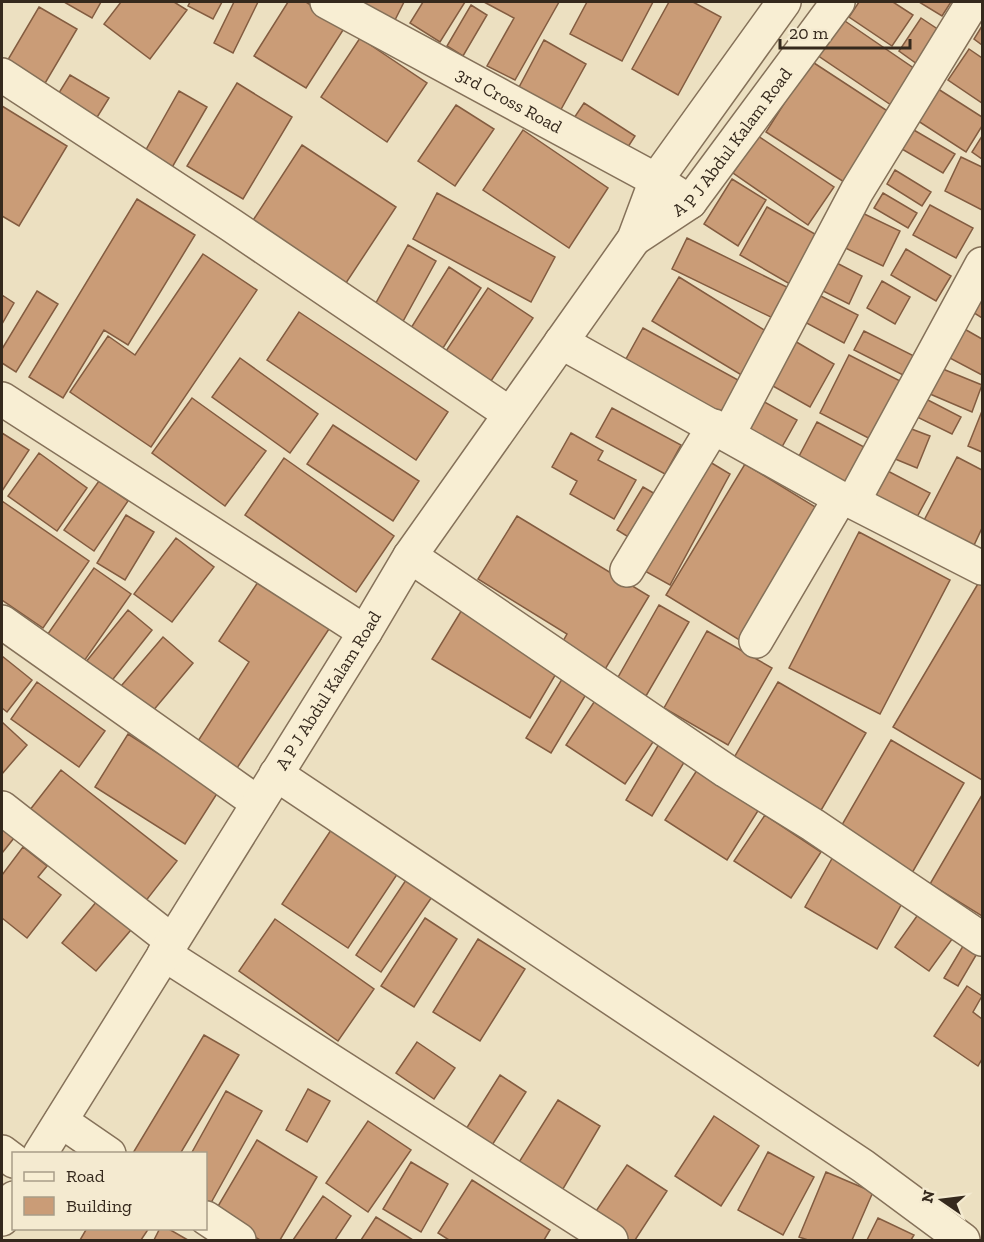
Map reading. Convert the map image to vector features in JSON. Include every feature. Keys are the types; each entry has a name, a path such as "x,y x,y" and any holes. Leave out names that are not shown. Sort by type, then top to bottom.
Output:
{"street":[{"name":"3rd Cross Road","path":"327,2 656,180 690,202"},
{"name":"A P J Abdul Kalam Road","path":"41,1152 410,556 634,239 656,180 784,2"},
{"name":"A P J Abdul Kalam Road","path":"634,239 690,202 838,2"},
{"path":"627,570 721,430 857,191 973,2"},
{"path":"2,76 231,225 510,414"},
{"path":"756,641 846,500 982,264"},
{"path":"561,342 846,500 982,568"},
{"path":"2,399 365,632"},
{"path":"410,556 726,771 813,825 982,939"},
{"path":"2,622 258,803"},
{"path":"276,774 863,1166 963,1240"},
{"path":"2,808 168,947 611,1240"},
{"path":"60,1121 106,1152"},
{"path":"2,1219 12,1201"},
{"path":"207,1219 239,1240"}],"building":[{"path":"64,2 101,2 92,18"},
{"path":"121,2 174,2 187,10 150,59 104,24"},
{"path":"190,2 222,2 213,19 188,6"},
{"path":"234,2 258,2 233,53 214,43"},
{"path":"288,2 306,2 345,27 306,88 254,56"},
{"path":"355,2 404,2 392,26"},
{"path":"423,2 465,2 440,42 410,23"},
{"path":"484,2 559,2 515,80 487,66 514,18"},
{"path":"587,2 653,2 622,61 570,34"},
{"path":"669,2 693,2 721,17 678,95 632,69"},
{"path":"859,2 893,2 913,15 892,46 849,17"},
{"path":"919,2 951,2 942,16"},
{"path":"471,5 487,15 463,56 447,46"},
{"path":"39,7 77,29 44,85 6,63"},
{"path":"921,18 939,30 917,64 899,51"},
{"path":"842,19 915,69 891,105 817,55"},
{"path":"982,26 982,45 974,39"},
{"path":"360,38 427,83 387,142 321,97"},
{"path":"544,40 586,64 559,113 517,91"},
{"path":"969,49 982,58 982,103 948,80"},
{"path":"811,61 889,112 844,182 766,132"},
{"path":"70,75 109,98 96,119 57,96"},
{"path":"237,83 292,117 243,199 187,166"},
{"path":"935,87 982,117 982,126 966,152 915,119"},
{"path":"179,91 207,107 170,171 143,155"},
{"path":"584,103 635,136 619,161 568,127"},
{"path":"456,105 494,129 455,186 418,161"},
{"path":"2,106 67,146 19,226 2,216"},
{"path":"907,126 955,154 943,173 895,145"},
{"path":"523,130 608,188 569,248 483,190"},
{"path":"758,136 834,187 808,225 733,173"},
{"path":"982,136 982,159 972,152"},
{"path":"302,145 396,207 342,289 248,228"},
{"path":"961,157 982,167 982,210 945,191"},
{"path":"895,170 931,192 922,206 887,184"},
{"path":"732,179 766,200 738,246 704,224"},
{"path":"437,193 555,257 531,302 413,239"},
{"path":"883,193 917,213 908,228 874,208"},
{"path":"137,199 195,235 128,345 104,330 63,398 29,377"},
{"path":"930,205 973,228 956,258 913,235"},
{"path":"767,207 822,238 795,287 740,255"},
{"path":"856,210 900,231 883,266 839,245"},
{"path":"687,238 793,290 779,321 672,269"},
{"path":"408,245 436,261 401,325 372,310"},
{"path":"906,249 951,276 936,301 891,275"},
{"path":"203,254 257,290 151,447 70,392 108,336 135,355"},
{"path":"831,260 862,276 849,304 817,288"},
{"path":"449,267 481,288 443,348 411,328"},
{"path":"679,277 774,336 748,379 652,321"},
{"path":"882,281 910,297 895,324 867,308"},
{"path":"488,288 533,318 487,387 442,357"},
{"path":"37,291 58,304 16,372 2,363 2,349"},
{"path":"982,291 982,318 971,311"},
{"path":"813,292 858,315 844,343 799,319"},
{"path":"2,295 14,303 2,324"},
{"path":"299,312 448,412 416,460 267,360"},
{"path":"961,327 982,339 982,375 946,356"},
{"path":"643,328 749,386 727,426 621,368"},
{"path":"864,331 914,356 905,376 854,350"},
{"path":"788,337 834,364 810,407 764,381"},
{"path":"849,355 908,385 878,443 820,413"},
{"path":"240,358 318,414 290,453 212,397"},
{"path":"933,365 982,385 972,412 923,391"},
{"path":"192,398 266,451 225,506 152,453"},
{"path":"924,398 961,417 952,434 915,416"},
{"path":"759,399 797,420 778,454 740,432"},
{"path":"612,408 681,445 665,474 596,437"},
{"path":"982,411 982,452 968,446"},
{"path":"817,422 866,448 847,486 797,460"},
{"path":"333,425 419,481 393,521 307,464"},
{"path":"901,425 930,436 917,468 888,456"},
{"path":"2,433 29,450 2,491"},
{"path":"571,433 603,451 598,460 636,480 614,519 570,494 577,481 552,467"},
{"path":"39,453 87,488 57,531 8,496"},
{"path":"957,457 982,470 982,528 969,556 919,530"},
{"path":"284,458 394,536 356,592 245,515"},
{"path":"705,459 730,474 670,585 643,570"},
{"path":"745,464 825,513 746,644 666,595"},
{"path":"882,468 930,493 911,528 864,503"},
{"path":"99,481 128,501 94,551 64,530"},
{"path":"643,487 664,499 638,543 617,530"},
{"path":"2,501 89,561 43,628 2,600"},
{"path":"126,515 154,532 125,580 97,563"},
{"path":"517,516 649,596 601,676 558,650 567,634 478,579"},
{"path":"859,532 950,580 880,714 789,668"},
{"path":"176,538 214,567 172,622 134,594"},
{"path":"94,568 131,594 82,664 45,638"},
{"path":"982,577 982,780 893,727"},
{"path":"260,579 331,626 237,768 198,741 249,662 219,641"},
{"path":"659,605 689,622 646,696 617,679"},
{"path":"463,608 560,667 530,718 432,659"},
{"path":"128,610 152,630 102,693 77,673"},
{"path":"707,631 772,668 728,745 664,708"},
{"path":"163,637 193,663 147,718 116,692"},
{"path":"2,656 32,680 7,712 2,708"},
{"path":"567,671 591,686 551,753 526,738"},
{"path":"37,682 105,731 79,767 11,719"},
{"path":"778,682 866,733 816,819 728,768"},
{"path":"598,696 657,736 625,784 566,745"},
{"path":"2,722 27,745 2,774"},
{"path":"128,734 218,792 185,844 95,787"},
{"path":"891,740 964,783 912,873 839,830"},
{"path":"659,744 686,759 652,816 626,800"},
{"path":"699,767 761,806 727,860 665,820"},
{"path":"61,770 177,861 141,907 26,815"},
{"path":"982,795 982,916 930,884"},
{"path":"765,815 821,852 791,898 734,861"},
{"path":"2,820 18,833 2,853"},
{"path":"331,830 398,873 348,948 282,904"},
{"path":"23,847 47,866 38,877 61,895 27,938 2,918 2,875"},
{"path":"834,855 906,896 877,949 805,907"},
{"path":"412,871 438,888 381,972 356,955"},
{"path":"102,895 136,924 96,971 62,943"},
{"path":"924,906 958,931 929,971 895,947"},
{"path":"425,918 457,939 414,1007 381,986"},
{"path":"275,919 374,989 338,1041 239,971"},
{"path":"969,936 982,945 958,986 944,978"},
{"path":"478,939 525,969 480,1041 433,1012"},
{"path":"967,986 982,996 973,1012 982,1019 982,1059 978,1066 934,1036"},
{"path":"204,1035 239,1055 181,1152 134,1152"},
{"path":"417,1042 455,1068 434,1099 396,1073"},
{"path":"500,1075 526,1092 487,1153 461,1137"},
{"path":"308,1089 330,1101 307,1142 286,1130"},
{"path":"226,1091 262,1111 207,1210 207,1152 192,1152"},
{"path":"558,1100 600,1126 560,1194 516,1167"},
{"path":"714,1116 759,1146 721,1206 675,1176"},
{"path":"368,1121 411,1150 368,1212 326,1183"},
{"path":"257,1140 317,1177 280,1240 260,1240 214,1213"},
{"path":"768,1152 814,1177 783,1235 738,1210"},
{"path":"411,1162 448,1184 421,1232 383,1209"},
{"path":"627,1165 667,1191 635,1240 627,1240 592,1217"},
{"path":"826,1172 873,1192 852,1240 808,1240 799,1237"},
{"path":"472,1180 550,1230 544,1240 449,1240 438,1233"},
{"path":"323,1196 351,1216 335,1240 293,1240"},
{"path":"376,1217 413,1240 361,1240"},
{"path":"878,1218 914,1235 911,1240 867,1240"},
{"path":"86,1230 148,1230 141,1240 80,1240"},
{"path":"159,1230 170,1230 188,1240 154,1240"}]}
